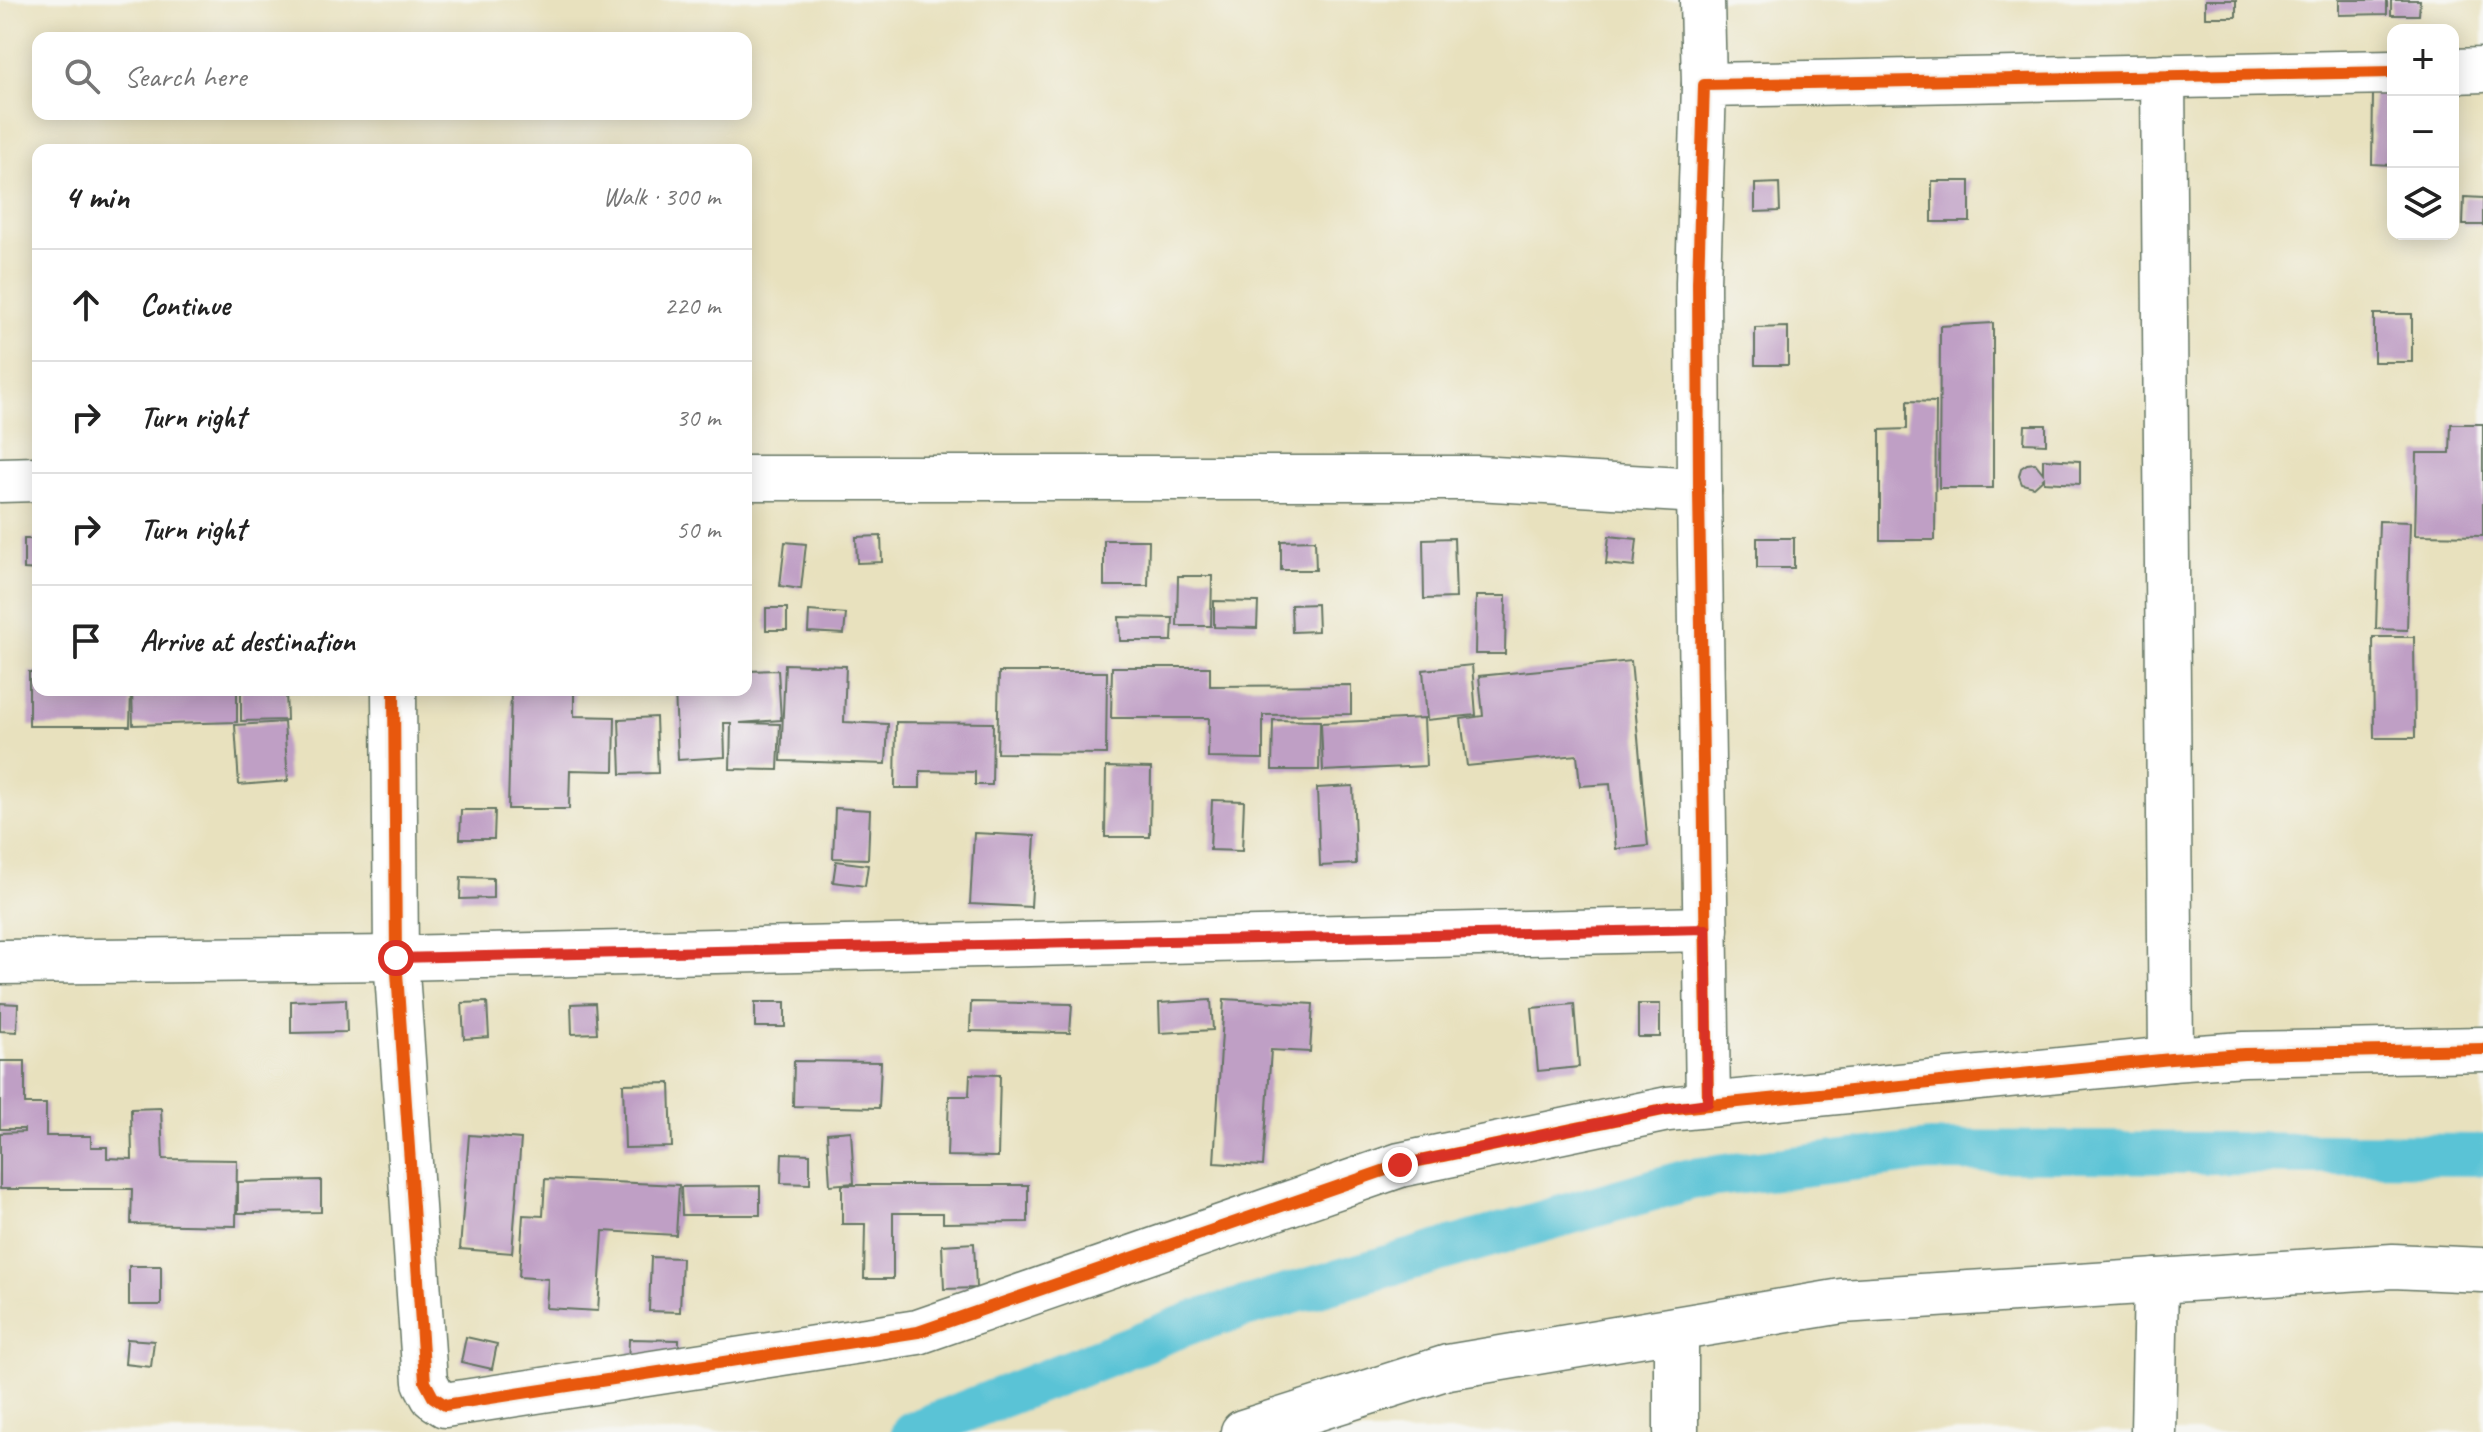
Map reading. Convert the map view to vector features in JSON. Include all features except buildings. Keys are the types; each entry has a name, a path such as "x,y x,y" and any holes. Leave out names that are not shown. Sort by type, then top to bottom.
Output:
{"street":[{"path":"1702,0 1704,85 1698,283 1699,491 1708,1103"},
{"path":"2459,71 2483,70"},
{"path":"1704,85 2387,72"},
{"path":"2163,76 2171,1059"},
{"path":"752,478 1477,478 1699,491"},
{"path":"0,480 32,479"},
{"path":"394,696 396,958 425,1382 433,1397 445,1405 918,1332 1400,1165 1668,1109 2171,1059 2244,1054 2483,1049"},
{"path":"0,962 396,958 1706,929"},
{"path":"1243,1432 1448,1367 1842,1301 2393,1266 2483,1270"},
{"path":"2153,1432 2156,1281"},
{"path":"1676,1329 1676,1432"}],"waterway":[{"path":"912,1432 1196,1321 1691,1179 1929,1151 2483,1155"}],"cycle path":[{"path":"1708,1103 1698,283 1704,85 2387,72"},
{"path":"394,696 396,958 425,1382 433,1397 445,1405 918,1332 1400,1165 1668,1109 2171,1059 2244,1054 2483,1049"}],"route":[{"path":"396,958 1706,929 1708,1103 1400,1165"}]}
